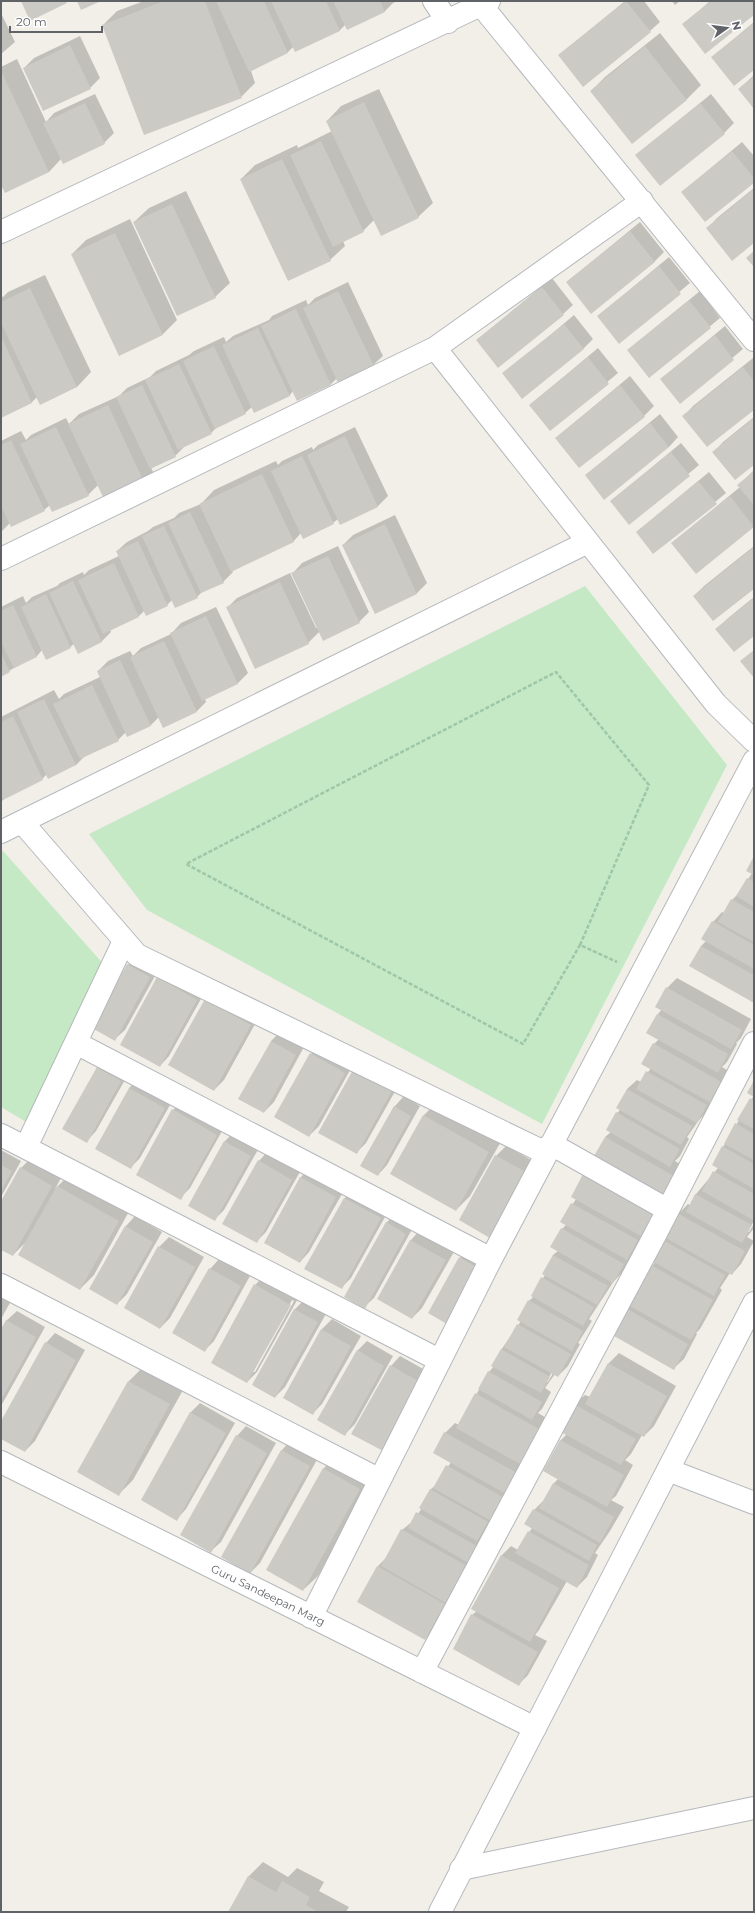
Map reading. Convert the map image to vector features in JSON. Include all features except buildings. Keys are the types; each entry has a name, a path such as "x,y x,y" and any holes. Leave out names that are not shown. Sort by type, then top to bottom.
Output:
{"street":[{"path":"434,1 448,22"},
{"path":"1,232 448,22 485,3 754,340"},
{"path":"1,559 435,348 642,201"},
{"path":"435,348 716,704 754,741"},
{"path":"1,832 588,542"},
{"path":"312,1617 439,1360 491,1259 754,761"},
{"path":"22,822 136,955 548,1149 668,1210"},
{"path":"26,1148 124,941"},
{"path":"76,1043 491,1259"},
{"path":"422,1672 668,1210 754,1043"},
{"path":"1,1135 439,1360"},
{"path":"1,1285 380,1480"},
{"path":"440,1912 754,1303"},
{"name":"Guru Sandeepan Marg","path":"1,1462 535,1728"},
{"path":"668,1470 754,1503"},
{"path":"462,1869 754,1808"}],"path":[{"path":"556,672 650,785 580,945 523,1044 186,864 556,672"},
{"path":"580,945 641,973"}],"green space":[{"path":"585,586 727,765 542,1124 147,910 89,834"},
{"path":"3,851 106,967 28,1123 1,1107 1,852"}]}
